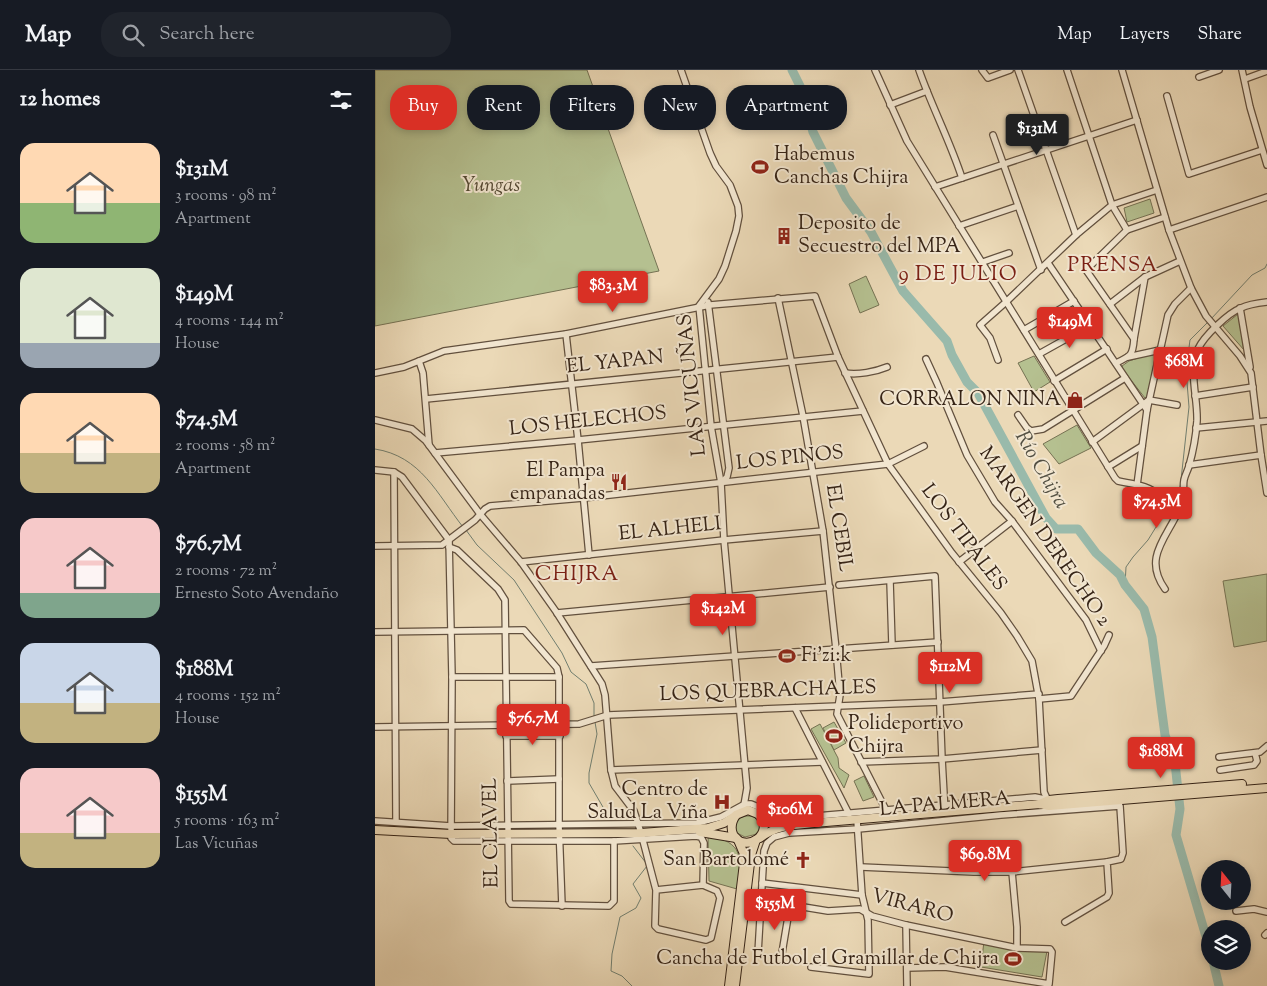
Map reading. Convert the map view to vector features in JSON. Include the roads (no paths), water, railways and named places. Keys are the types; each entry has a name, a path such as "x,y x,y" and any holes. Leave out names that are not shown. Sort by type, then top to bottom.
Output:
{"main road":[{"path":"668,831 702,832 737,839 747,843 778,827 857,820 887,814 907,816 945,809 1000,811 1049,803 1120,800 1203,790 1266,787"},
{"path":"375,830 451,830 508,834 560,833 642,836 715,826 748,810 785,822 814,823"},
{"path":"735,986 744,854 731,827 734,818 748,810"},
{"path":"729,986 751,855 764,828 761,818 748,810"}],"street":[{"path":"681,70 710,152 716,166 730,185 738,206 739,216 736,231 725,266 719,279 705,297"},
{"path":"875,70 907,141 983,262 1091,442 1118,481 1149,489 1159,496"},
{"path":"919,70 953,148 963,178"},
{"path":"981,70 988,78 1010,70"},
{"path":"1018,70 1076,235"},
{"path":"1067,70 1112,206 1127,230"},
{"path":"1122,70 1169,230 1191,288 1206,316 1240,356 1251,373"},
{"path":"1199,77 1219,70"},
{"path":"1242,70 1249,107 1267,165"},
{"path":"1245,79 1267,71"},
{"path":"890,105 927,91"},
{"path":"1167,96 1189,174 1262,150"},
{"path":"935,186 1047,151 1137,120"},
{"path":"993,135 1041,270"},
{"path":"998,360 990,338 980,325 1007,302 1076,235 1112,206 1157,190"},
{"path":"1169,230 1267,198"},
{"path":"959,226 1018,206"},
{"path":"1134,339 1086,270 1127,230 1165,217"},
{"path":"983,262 1009,253"},
{"path":"1110,304 1145,277 1181,262"},
{"path":"1048,263 1147,410"},
{"path":"1128,357 1132,353 1145,277"},
{"path":"1137,485 1147,410 1168,315 1175,304 1191,288"},
{"name":"LOS TIPALES","path":"777,298 815,296 838,357 888,464 959,562 1001,613 1028,653 1034,668 1039,696 1044,792 1049,803"},
{"name":"LAS VICUÑAS","path":"721,483 729,473 710,305 705,297 699,306 714,454 721,483 724,540 748,810"},
{"path":"375,373 398,369 444,351 566,334 699,306 777,298"},
{"name":"EL CEBIL","path":"777,298 803,416 823,531 840,695 837,714 887,814"},
{"path":"1024,330 1074,302"},
{"path":"1165,589 1158,576 1155,562 1157,550 1179,509 1183,496 1184,479 1189,465 1196,428 1194,372 1197,352 1200,345 1215,328 1240,308 1267,302"},
{"path":"1240,308 1267,493"},
{"path":"1039,354 1091,325"},
{"path":"566,334 573,384 589,555"},
{"path":"1054,381 1107,349"},
{"path":"1116,363 1128,357 1160,350"},
{"name":"EL YAPAN","path":"426,398 838,357"},
{"name":"MARGEN DERECHO 2","path":"926,359 967,455 995,502 1012,521 1086,620 1101,651"},
{"path":"419,361 423,373 426,398 429,445"},
{"path":"845,373 880,370 887,366"},
{"path":"1018,415 1031,431 1043,429 1125,378"},
{"path":"1195,396 1253,387"},
{"path":"1091,442 1149,400 1177,405"},
{"name":"LOS HELECHOS","path":"437,455 863,411"},
{"path":"375,420 411,429 429,445 480,514 521,562 557,613 602,684 605,695 605,716 611,770 615,786 634,811 642,836 656,890 655,926 659,929 706,940 711,938 720,898 717,891 703,885 656,890"},
{"path":"1196,428 1267,421"},
{"name":"LOS PINOS","path":"480,514 490,506 583,498 888,464 924,446"},
{"path":"1109,467 1142,446"},
{"path":"714,454 722,450 727,452"},
{"path":"1189,465 1261,455"},
{"path":"375,470 394,472 402,477 449,540 452,677 451,830 375,821"},
{"path":"394,472 396,822"},
{"path":"375,546 442,545 480,514"},
{"path":"959,562 1012,521"},
{"name":"EL ALHELI","path":"521,562 823,531"},
{"name":"EL CLAVEL","path":"449,547 457,550 503,594 505,600 509,901 511,904 562,906"},
{"path":"839,586 935,576 945,809"},
{"path":"889,581 892,645"},
{"path":"557,613 830,587"},
{"path":"375,632 524,630 528,633 557,668 559,678 562,906 609,906 615,901 614,841"},
{"path":"1101,651 1109,635"},
{"path":"591,666 939,642"},
{"name":"LOS QUEBRACHALES","path":"375,727 560,725 588,722 605,716 1071,696 1101,651"},
{"path":"452,677 559,678"},
{"path":"795,708 849,814"},
{"path":"506,736 560,736"},
{"path":"1219,757 1255,753 1267,746"},
{"path":"861,762 942,759 1042,750"},
{"path":"1220,770 1254,766 1257,761 1255,753"},
{"path":"611,770 822,762"},
{"path":"507,781 559,779"},
{"path":"560,833 638,824 697,823 748,810 805,817 887,814 945,809 1035,797 1049,803"},
{"path":"861,867 1012,872 1121,859 1123,853 1120,800"},
{"name":"LA PALMERA","path":"762,883 765,847 774,837 789,832 858,829 1000,811 1120,800"},
{"path":"907,816 907,824"},
{"path":"811,966 869,974 868,920 862,895 857,820"},
{"path":"560,833 614,841 642,836 701,837 704,843 703,885"},
{"path":"1065,922 1107,897 1109,893 1107,862"},
{"path":"1012,872 1017,948"},
{"path":"758,952 762,883 862,895"},
{"name":"VIRARO","path":"761,900 828,911 861,909 872,916 906,925 1017,948 1050,949 1052,952 1049,984 945,967 907,968"},
{"path":"781,959 790,905"},
{"path":"1236,912 1254,908 1267,912"},
{"path":"906,925 907,986"}],"waterway":[{"name":"Río Chijra","path":"792,70 801,88 813,132 846,198 871,232 903,291 947,341 952,355 967,382 978,393 1046,518 1056,529 1078,529 1096,553 1120,575 1125,585 1144,609 1152,637 1165,735 1175,763 1180,809 1176,835 1201,920"},
{"path":"1211,319 1252,275 1265,268 1267,264"},
{"path":"1125,585 1126,567 1148,540 1164,514 1176,505 1179,498 1189,407 1186,370 1190,340 1208,322"},
{"path":"375,449 405,459 416,468 427,478 463,527"},
{"path":"466,530 477,545 514,580 562,653 571,672 586,684 594,703 594,716"},
{"path":"595,722 597,734 589,773 589,783 607,814 621,820"},
{"path":"633,846 646,863"},
{"path":"632,986 622,976 611,971 612,954 620,917 636,908 641,898 633,884 647,866"},
{"name":"Río Chijra","path":"1215,970 1219,986"}],"place":[{"name":"Habemus Canchas Chijra","path":"760,167"},
{"name":"Deposito de Secuestro del MPA","path":"784,236"},
{"name":"CORRALON NINA","path":"1075,400"},
{"name":"El Pampa empanadas","path":"619,482"},
{"name":"Fi'zi:k","path":"787,656"},
{"name":"Polideportivo Chijra","path":"834,736"},
{"name":"Centro de Salud La Viña","path":"722,802"},
{"name":"San Bartolomé","path":"803,860"},
{"name":"Cancha de Futbol el Gramillar de Chijra","path":"1013,959"}],"district":[{"name":"PRENSA","path":"1113,266"},
{"name":"9 DE JULIO","path":"958,275"},
{"name":"CHIJRA","path":"577,575"}],"park label":[{"name":"Yungas","path":"491,186"}]}
